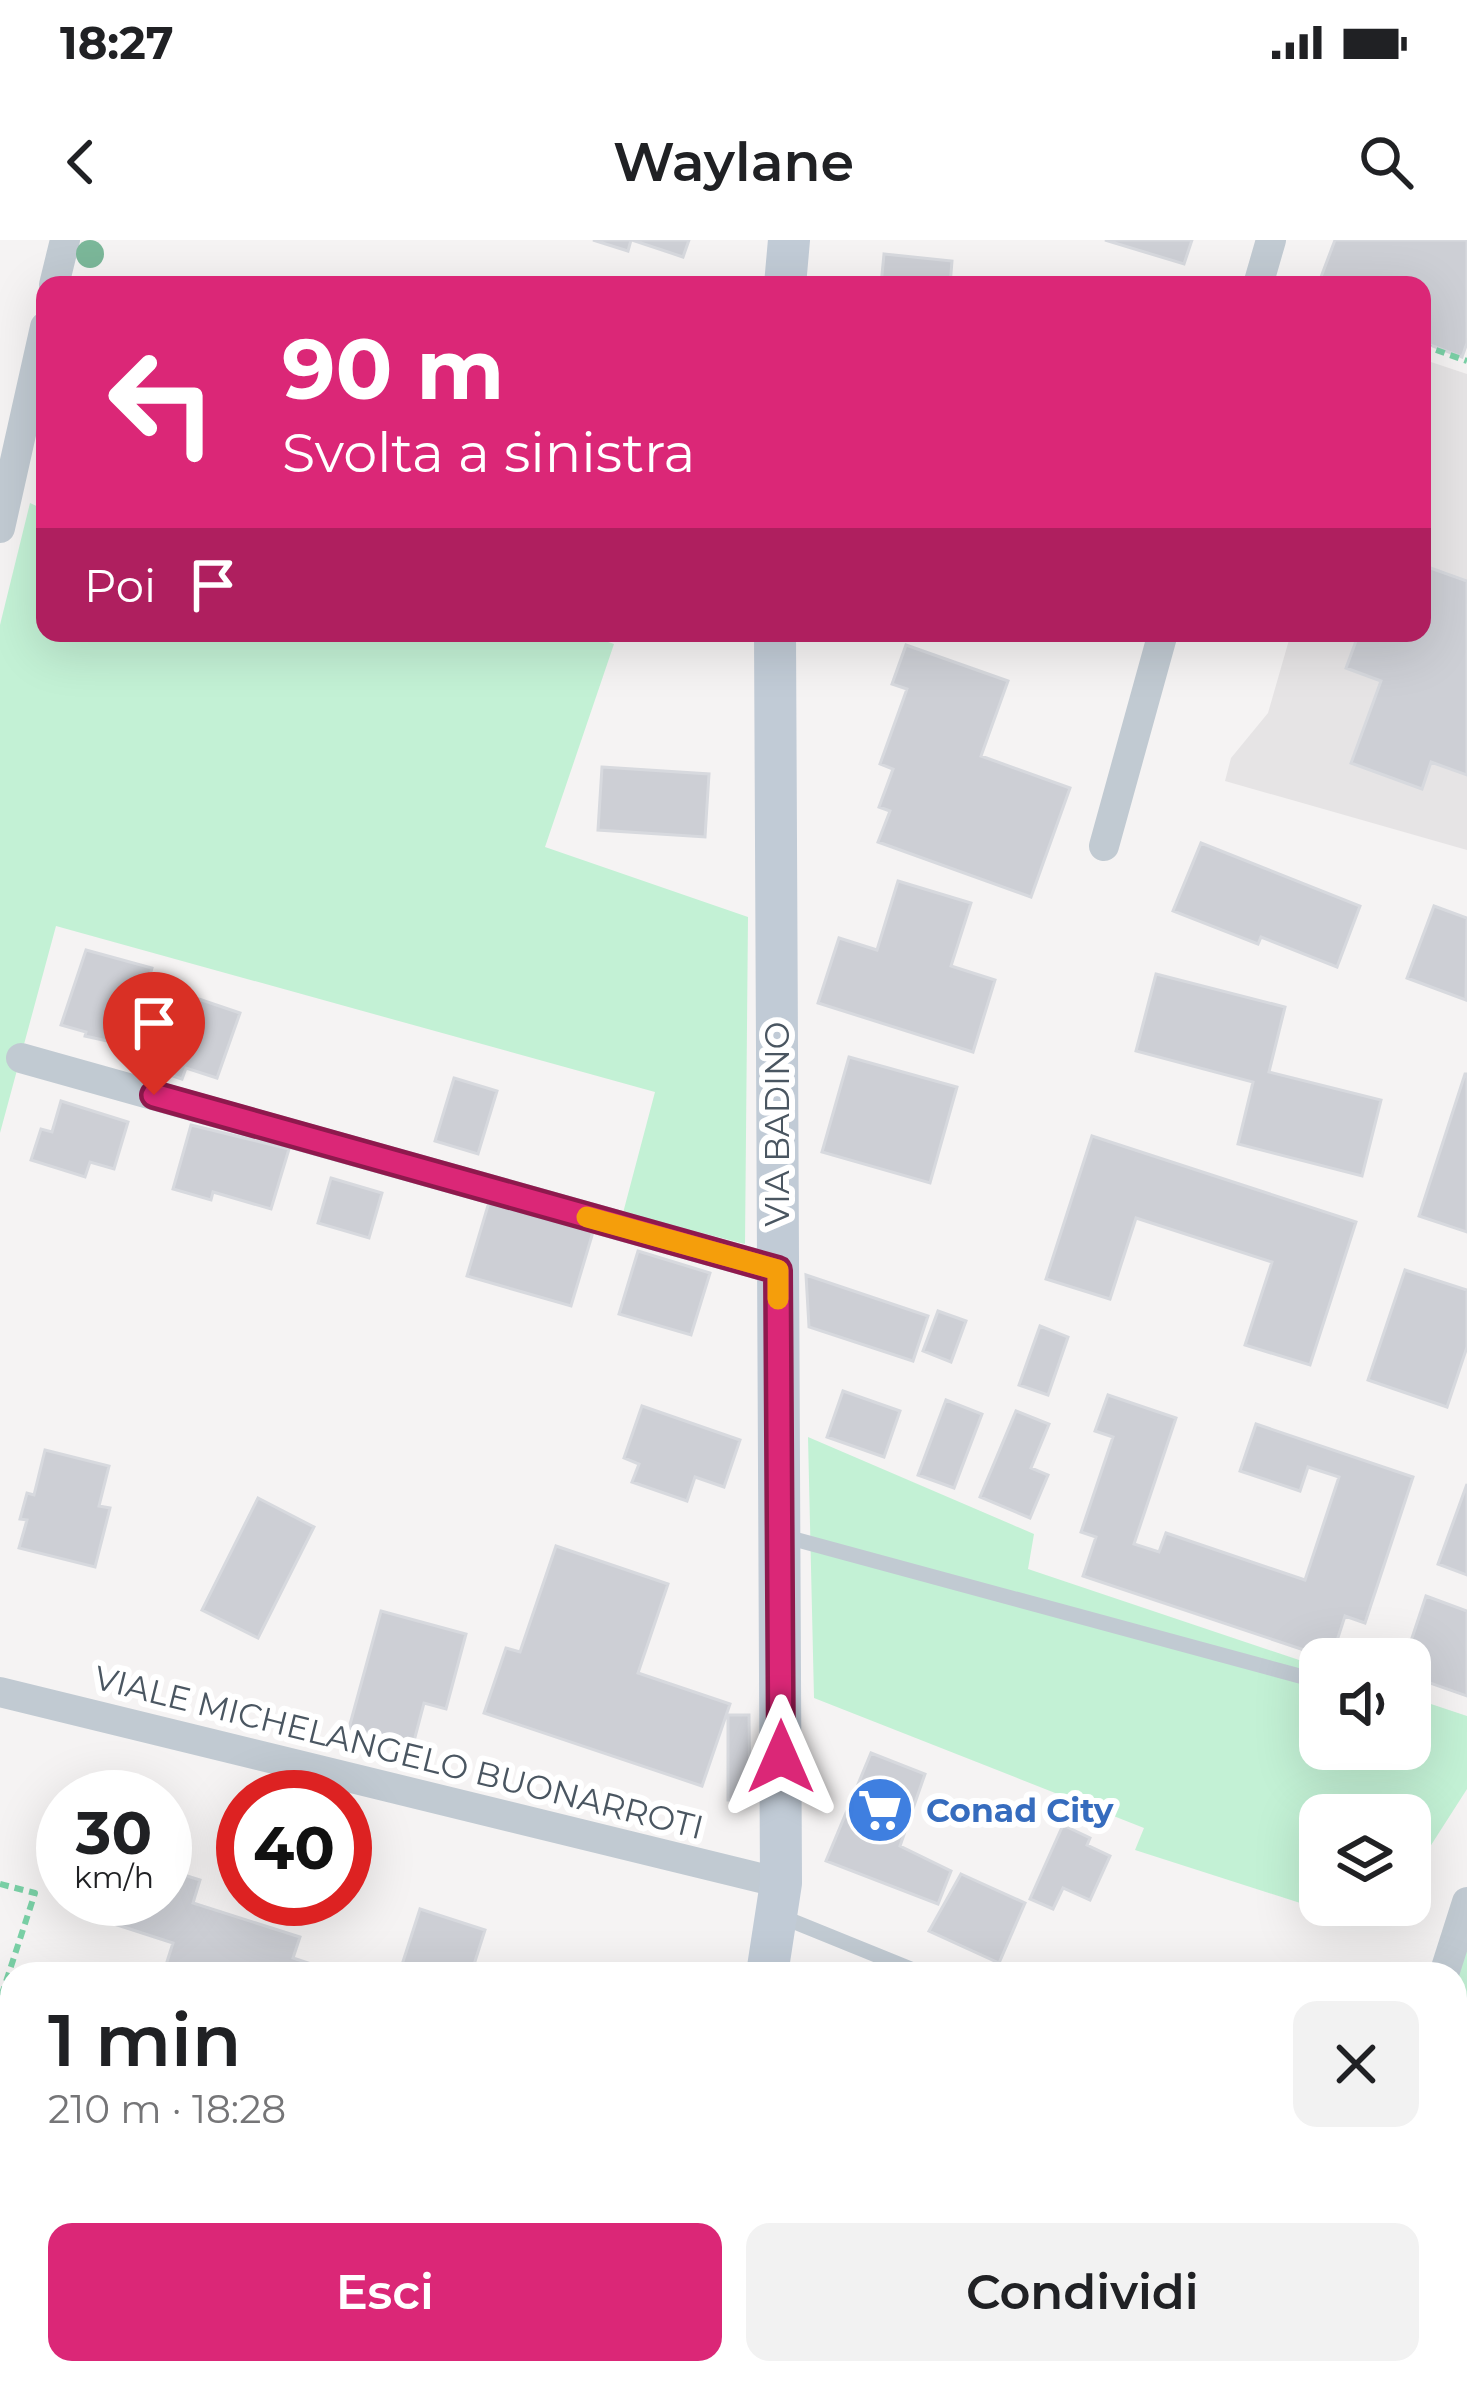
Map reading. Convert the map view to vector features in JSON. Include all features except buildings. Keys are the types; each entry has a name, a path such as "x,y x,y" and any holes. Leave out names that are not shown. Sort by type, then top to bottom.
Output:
{"street":[{"path":"57,276 65,240"},
{"path":"785,276 789,240"},
{"path":"1261,276 1271,240"},
{"path":"0,528 36,367"},
{"name":"VIA BADINO","path":"769,1962 779,1899 775,642"},
{"path":"1104,846 1160,642"},
{"path":"21,1058 778,1270"},
{"name":"VIALE MICHELANGELO BUONARROTI","path":"0,1692 779,1899"},
{"path":"1448,1962 1467,1903"}],"lane":[{"path":"780,1535 1299,1676"},
{"path":"779,1899 900,1962"}],"path":[{"path":"1431,348 1467,361"},
{"path":"0,1884 35,1893 12,1962"}],"shaded area":[{"path":"1431,362 1467,374 1467,850 1225,781 1231,758 1268,713 1288,642 1431,642"}],"green space":[{"path":"30,503 36,506 36,642 614,644 545,847 748,917 745,1244 623,1213 655,1092 56,926 0,1133 0,625"},
{"path":"808,1437 1034,1534 1028,1569 1299,1660 1299,1770 1431,1770 1431,1704 1467,1716 1467,1789 1431,1845 1431,1794 1299,1794 1299,1903 1135,1850 1144,1828 814,1698"}],"slow traffic":[{"path":"587,1217 778,1270 778,1299"}],"place":[{"name":"Conad City","path":"880,1810"}],"route":[{"path":"154,1095 778,1270 781,1757"}]}
